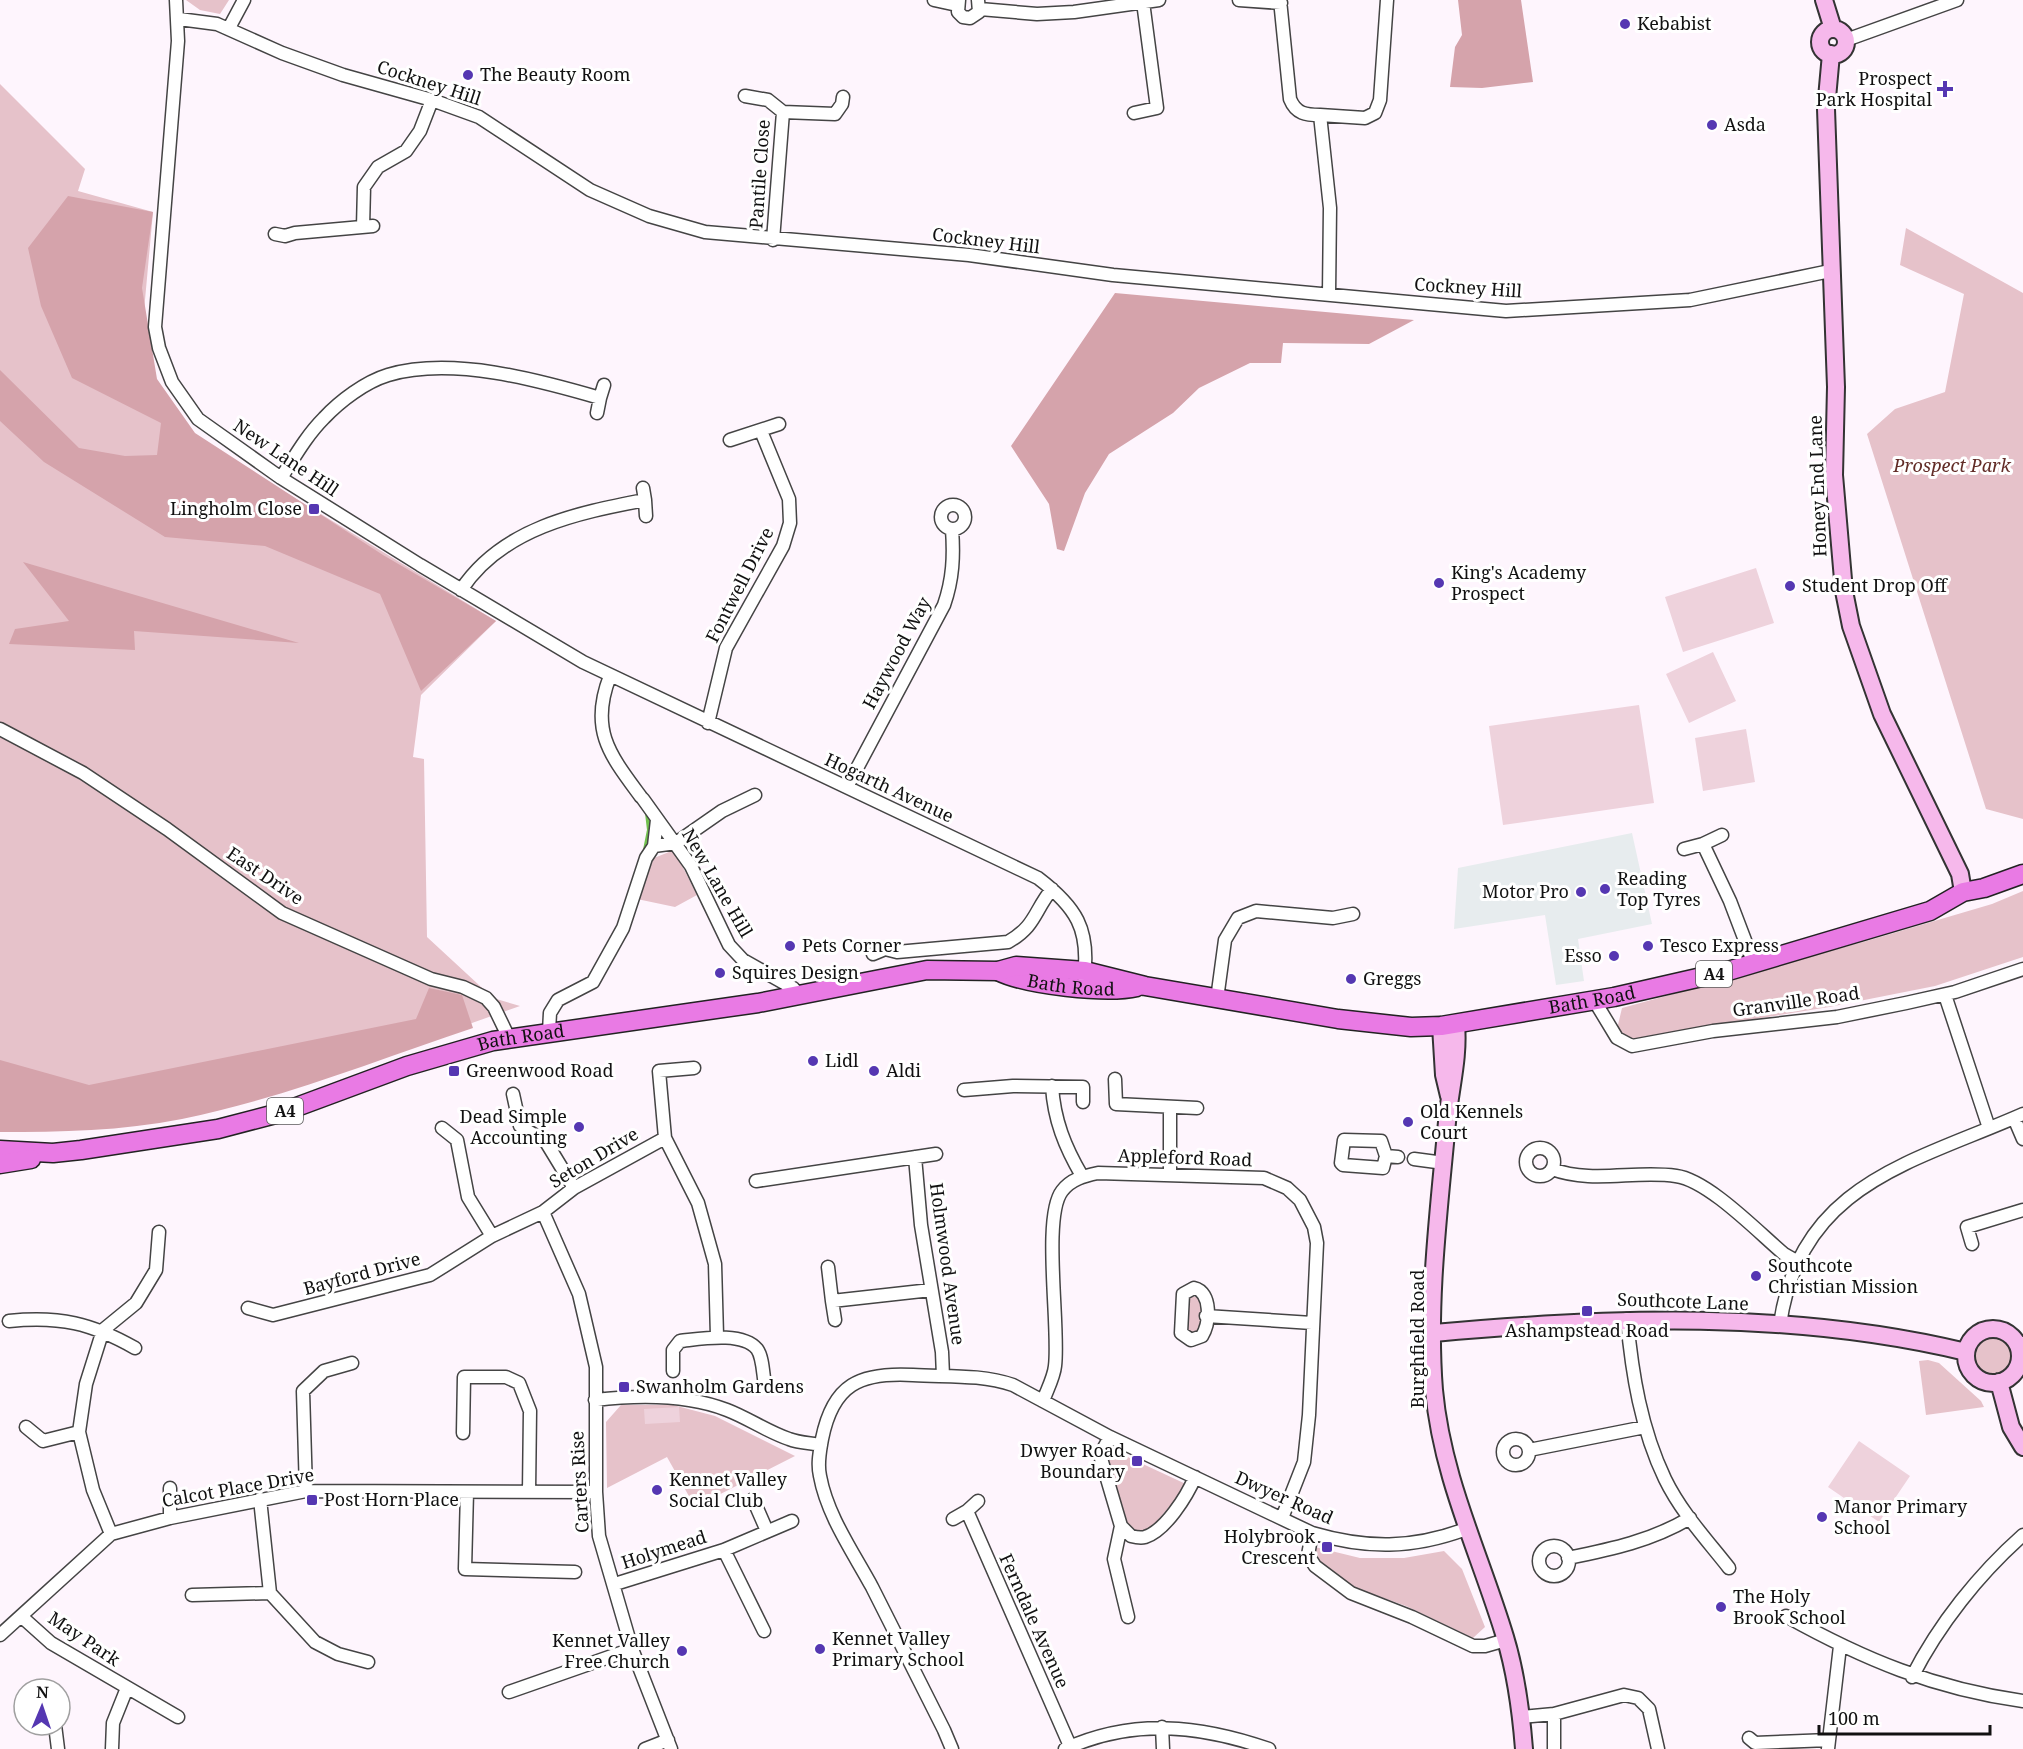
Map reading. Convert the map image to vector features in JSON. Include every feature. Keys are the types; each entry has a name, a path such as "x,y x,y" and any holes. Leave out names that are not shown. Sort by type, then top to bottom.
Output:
{"main road":[{"name":"Bath Road","path":"0,1164 27,1161 53,1153 162,1139 249,1121 283,1112 437,1056 508,1038 698,1013 914,972 967,969 998,971 1013,979 1084,979 1124,990 1145,986 1368,1024 1411,1027 1448,1025 1598,1007 1754,964 1930,911 1963,892 1984,888 2023,874"},
{"name":"Bath Road","path":"0,1150 53,1153"}],"street":[{"name":"New Lane Hill","path":"176,0 179,19 155,306 159,348 172,382 198,419 281,478 461,590 610,676 603,692 603,739 610,755 676,843 695,874 729,945 743,960 793,988 799,995"},
{"path":"229,28 244,0"},
{"path":"934,0 958,2 958,12 967,18 976,15 979,4 1037,14 1074,12 1159,0"},
{"path":"1239,0 1281,2 1290,99 1294,108 1304,115 1365,118 1375,113 1380,100 1388,0"},
{"path":"1824,0 1840,34 1957,0"},
{"path":"1134,113 1157,108 1143,2"},
{"name":"Cockney Hill","path":"179,19 205,21 229,28 282,53 343,75 432,100 479,117 590,190 649,216 705,232 773,240 953,253 1113,275 1506,311 1690,300 1830,271"},
{"name":"Honey End Lane","path":"1840,34 1825,32 1820,43 1824,51 1831,54 1826,109 1830,271 1836,387 1836,529 1851,626 1882,714 1960,874 1963,892"},
{"name":"Pantile Close","path":"745,96 768,100 783,112 835,114 843,98"},
{"path":"275,234 285,236 368,226 364,187 378,167 406,151 420,131 432,100"},
{"name":"Pantile Close","path":"773,240 783,112"},
{"path":"1320,116 1330,208 1329,294"},
{"path":"281,478 308,436 323,419 355,393 387,376 432,367 536,379 602,392 597,413"},
{"path":"730,440 778,424"},
{"name":"Fontwell Drive","path":"708,723 726,648 783,546 790,523 789,498 761,431"},
{"path":"461,590 499,552 528,532 588,510 644,494 646,516"},
{"name":"Haywood Way","path":"847,787 944,605 954,555 952,529"},
{"name":"Hogarth Avenue","path":"610,676 1016,867 1052,889 1079,920 1084,932 1084,979"},
{"name":"East Drive","path":"0,729 83,773 167,829 282,913 431,979 463,987 486,998 500,1016 508,1038"},
{"path":"654,846 676,843 722,811 755,795"},
{"path":"549,1031 550,1012 558,1000 593,982 622,928 646,858 654,846 657,820"},
{"path":"1684,849 1703,844 1722,835"},
{"path":"1703,844 1730,901 1754,964"},
{"path":"873,954 885,949 897,952 1008,942 1023,933 1035,920 1052,889"},
{"path":"1217,999 1225,940 1238,918 1256,911 1334,918 1353,914"},
{"name":"Granville Road","path":"1598,1007 1617,1038 1632,1046 1713,1031 1837,1017 1945,995 2023,969"},
{"path":"1945,995 1989,1128"},
{"name":"Burghfield Road","path":"1448,1025 1458,1051 1450,1096 1444,1163 1434,1333 1434,1382 1442,1446 1466,1529 1506,1640 1521,1717 1524,1749"},
{"path":"694,1068 659,1071 665,1138 698,1203 715,1264 717,1336"},
{"path":"1115,1079 1116,1104 1197,1108"},
{"path":"1043,1401 1055,1366 1056,1202 1062,1191 1082,1176 1065,1146 1056,1119 1052,1086"},
{"path":"964,1090 1083,1087 1083,1102"},
{"path":"513,1094 520,1126 546,1142 574,1188"},
{"path":"1170,1107 1170,1175"},
{"path":"1780,1324 1784,1300 1798,1262 1818,1229 1848,1196 1893,1169 2019,1116 2023,1139"},
{"path":"442,1128 457,1140 468,1197 492,1236"},
{"name":"Seton Drive","path":"543,1212 574,1188 665,1138"},
{"path":"756,1181 936,1154"},
{"name":"Holmwood Avenue","path":"915,1157 931,1290 942,1352 943,1376"},
{"path":"1414,1159 1444,1163"},
{"path":"1552,1168 1570,1176 1677,1176 1702,1184 1784,1254 1798,1262"},
{"name":"Appleford Road","path":"1082,1176 1098,1173 1264,1178 1287,1188 1300,1200 1314,1227 1317,1243 1304,1462 1282,1518"},
{"path":"1972,1244 1967,1227 2023,1210"},
{"name":"Bayford Drive","path":"248,1308 273,1315 430,1275 492,1236 543,1212"},
{"name":"Carters Rise","path":"543,1212 579,1294 596,1366 596,1492 599,1536 615,1584 632,1649 669,1744"},
{"path":"111,1534 93,1490 79,1432 86,1384 103,1330 136,1303 156,1270 159,1232"},
{"path":"828,1267 835,1320"},
{"path":"832,1301 931,1290"},
{"path":"1206,1316 1312,1323"},
{"path":"9,1321 40,1318 103,1330 135,1348"},
{"path":"1627,1319 1631,1366 1645,1426 1665,1480 1690,1518 1729,1568"},
{"name":"Southcote Lane","path":"1434,1333 1531,1323 1627,1319 1780,1324 1863,1334 1966,1352"},
{"path":"1988,1329 2005,1332 2020,1344 2019,1360 2014,1373 1999,1382 1990,1383 1974,1375 1966,1361 1966,1352 1975,1336 1988,1329"},
{"path":"673,1371 674,1350 680,1341 717,1336 747,1341 758,1350 765,1385"},
{"path":"306,1491 303,1391 324,1371 341,1364 352,1363"},
{"name":"Dwyer Road","path":"952,1749 929,1699 834,1518 819,1475 821,1445 830,1409 841,1393 851,1384 878,1375 997,1379 1110,1437 1312,1533 1344,1543 1386,1545 1414,1543 1466,1529"},
{"path":"463,1433 464,1377 506,1377 519,1383 530,1411 529,1492"},
{"path":"1999,1382 2011,1427 2023,1448"},
{"path":"595,1400 625,1396 660,1397 706,1405 726,1409 789,1439 821,1445"},
{"path":"1529,1450 1645,1426"},
{"path":"26,1427 43,1441 79,1432"},
{"path":"1110,1437 1100,1455 1120,1526 1114,1559 1128,1617"},
{"path":"1120,1526 1131,1536 1144,1538 1158,1529 1180,1504 1195,1477"},
{"path":"170,1488 170,1518"},
{"name":"Calcot Place Drive","path":"0,1634 22,1617 111,1534 170,1518 306,1491 596,1492"},
{"path":"467,1492 465,1569 575,1572"},
{"path":"260,1499 270,1593 315,1642 338,1654 368,1662"},
{"path":"753,1499 767,1531"},
{"path":"953,1519 978,1502"},
{"name":"Ferndale Avenue","path":"967,1510 1067,1748"},
{"path":"1568,1558 1635,1544 1664,1533 1690,1518"},
{"name":"Holymead","path":"615,1584 724,1550 792,1521"},
{"path":"1312,1533 1308,1555 1315,1566 1351,1593 1412,1617 1473,1646 1485,1646 1506,1640"},
{"path":"1912,1677 1923,1655 1972,1588 2023,1534"},
{"name":"Holymead","path":"724,1550 764,1631"},
{"path":"192,1595 270,1593"},
{"path":"1786,1616 1840,1646 1912,1677 1987,1696 2023,1701"},
{"name":"May Park","path":"22,1617 51,1643 178,1717"},
{"path":"1749,1738 1755,1743 1828,1745 1840,1646"},
{"path":"509,1692 632,1649"},
{"name":"May Park","path":"112,1749 113,1723 127,1688"},
{"path":"1521,1717 1554,1714 1624,1695 1638,1698 1649,1709 1658,1749"},
{"path":"1554,1714 1554,1749"},
{"path":"1067,1748 1103,1734 1135,1728 1162,1727 1186,1728 1231,1736 1269,1749"},
{"path":"1162,1727 1163,1749"},
{"path":"645,1749 669,1744"}],"shaded area":[{"path":"1458,0 1521,0 1533,82 1482,88 1450,87 1455,47 1462,35"},
{"path":"68,196 153,212 142,288 157,379 195,433 383,555 496,621 421,691 380,594 265,546 165,537 44,462 0,421 0,370 79,448 125,456 157,455 161,423 72,378 41,306 28,248"},
{"path":"1115,293 1414,320 1369,344 1283,343 1281,363 1250,363 1199,388 1173,413 1109,454 1085,493 1064,551 1057,549 1049,504 1011,446"},
{"path":"23,562 299,643 134,631 135,650 9,644 15,629 69,621"},
{"path":"1756,568 1774,623 1683,652 1665,597"},
{"path":"1713,652 1736,701 1689,723 1666,674"},
{"path":"1639,705 1654,803 1503,825 1489,726"},
{"path":"1746,729 1755,782 1703,791 1695,738"},
{"path":"1632,833 1652,924 1578,939 1584,981 1556,985 1545,915 1454,929 1458,868"},
{"path":"429,988 462,995 473,1028 329,1078 219,1111 159,1123 114,1128 0,1132 0,1060 89,1085 416,1019"},
{"path":"679,1407 680,1422 645,1424 644,1409"},
{"path":"1859,1441 1910,1476 1879,1522 1828,1487"}],"green space":[{"path":"186,0 229,0 220,14 200,10"},
{"path":"0,84 85,169 78,191 153,212 144,311 155,380 190,434 496,621 421,695 413,757 424,759 427,937 493,998 520,1006 260,1098 0,1131"},
{"name":"Prospect Park","path":"1906,228 2023,293 2023,819 1986,809 1867,434 1895,409 1945,392 1964,294 1900,265"},
{"path":"674,850 697,895 675,907 637,899 654,858"},
{"path":"2023,891 2023,957 1935,986 1829,1007 1632,1039 1622,1036 1617,1029 1622,1008 1870,940 1992,904"},
{"path":"1189,1296 1198,1297 1202,1315 1198,1332 1189,1334 1184,1325 1183,1315 1184,1305"},
{"path":"1993,1334 2008,1341 2015,1356 2008,1371 1993,1378 1978,1371 1971,1356 1978,1341"},
{"path":"1928,1360 1939,1363 1981,1401 1984,1407 1926,1415 1919,1361"},
{"path":"621,1405 673,1405 715,1416 795,1456 695,1507 667,1457 607,1488 606,1422"},
{"path":"1117,1452 1188,1485 1150,1529 1136,1531 1126,1523 1107,1459"},
{"path":"1315,1547 1360,1558 1404,1558 1444,1551 1462,1569 1485,1627 1473,1638 1406,1606 1356,1588 1315,1558"}],"waterway":[{"path":"645,850 649,830 647,813"}],"place":[{"name":"Kebabist","path":"1625,24"},
{"name":"The Beauty Room","path":"468,75"},
{"name":"Prospect Park Hospital","path":"1945,89"},
{"name":"Asda","path":"1712,125"},
{"name":"Lingholm Close","path":"314,509"},
{"name":"King's Academy Prospect","path":"1439,583"},
{"name":"Student Drop Off","path":"1790,586"},
{"name":"Reading Top Tyres","path":"1605,889"},
{"name":"Motor Pro","path":"1581,892"},
{"name":"Pets Corner","path":"790,946"},
{"name":"Tesco Express","path":"1648,946"},
{"name":"Esso","path":"1614,956"},
{"name":"Squires Design","path":"720,973"},
{"name":"Greggs","path":"1351,979"},
{"name":"Lidl","path":"813,1061"},
{"name":"Greenwood Road","path":"454,1071"},
{"name":"Aldi","path":"874,1071"},
{"name":"Old Kennels Court","path":"1408,1122"},
{"name":"Dead Simple Accounting","path":"579,1127"},
{"name":"Southcote Christian Mission","path":"1756,1276"},
{"name":"Ashampstead Road","path":"1587,1311"},
{"name":"Swanholm Gardens","path":"624,1387"},
{"name":"Dwyer Road Boundary","path":"1137,1461"},
{"name":"Kennet Valley Social Club","path":"657,1490"},
{"name":"Post Horn Place","path":"312,1500"},
{"name":"Manor Primary School","path":"1822,1517"},
{"name":"Holybrook Crescent","path":"1327,1547"},
{"name":"The Holy Brook School","path":"1721,1607"},
{"name":"Kennet Valley Primary School","path":"820,1649"},
{"name":"Kennet Valley Free Church","path":"682,1651"}]}
